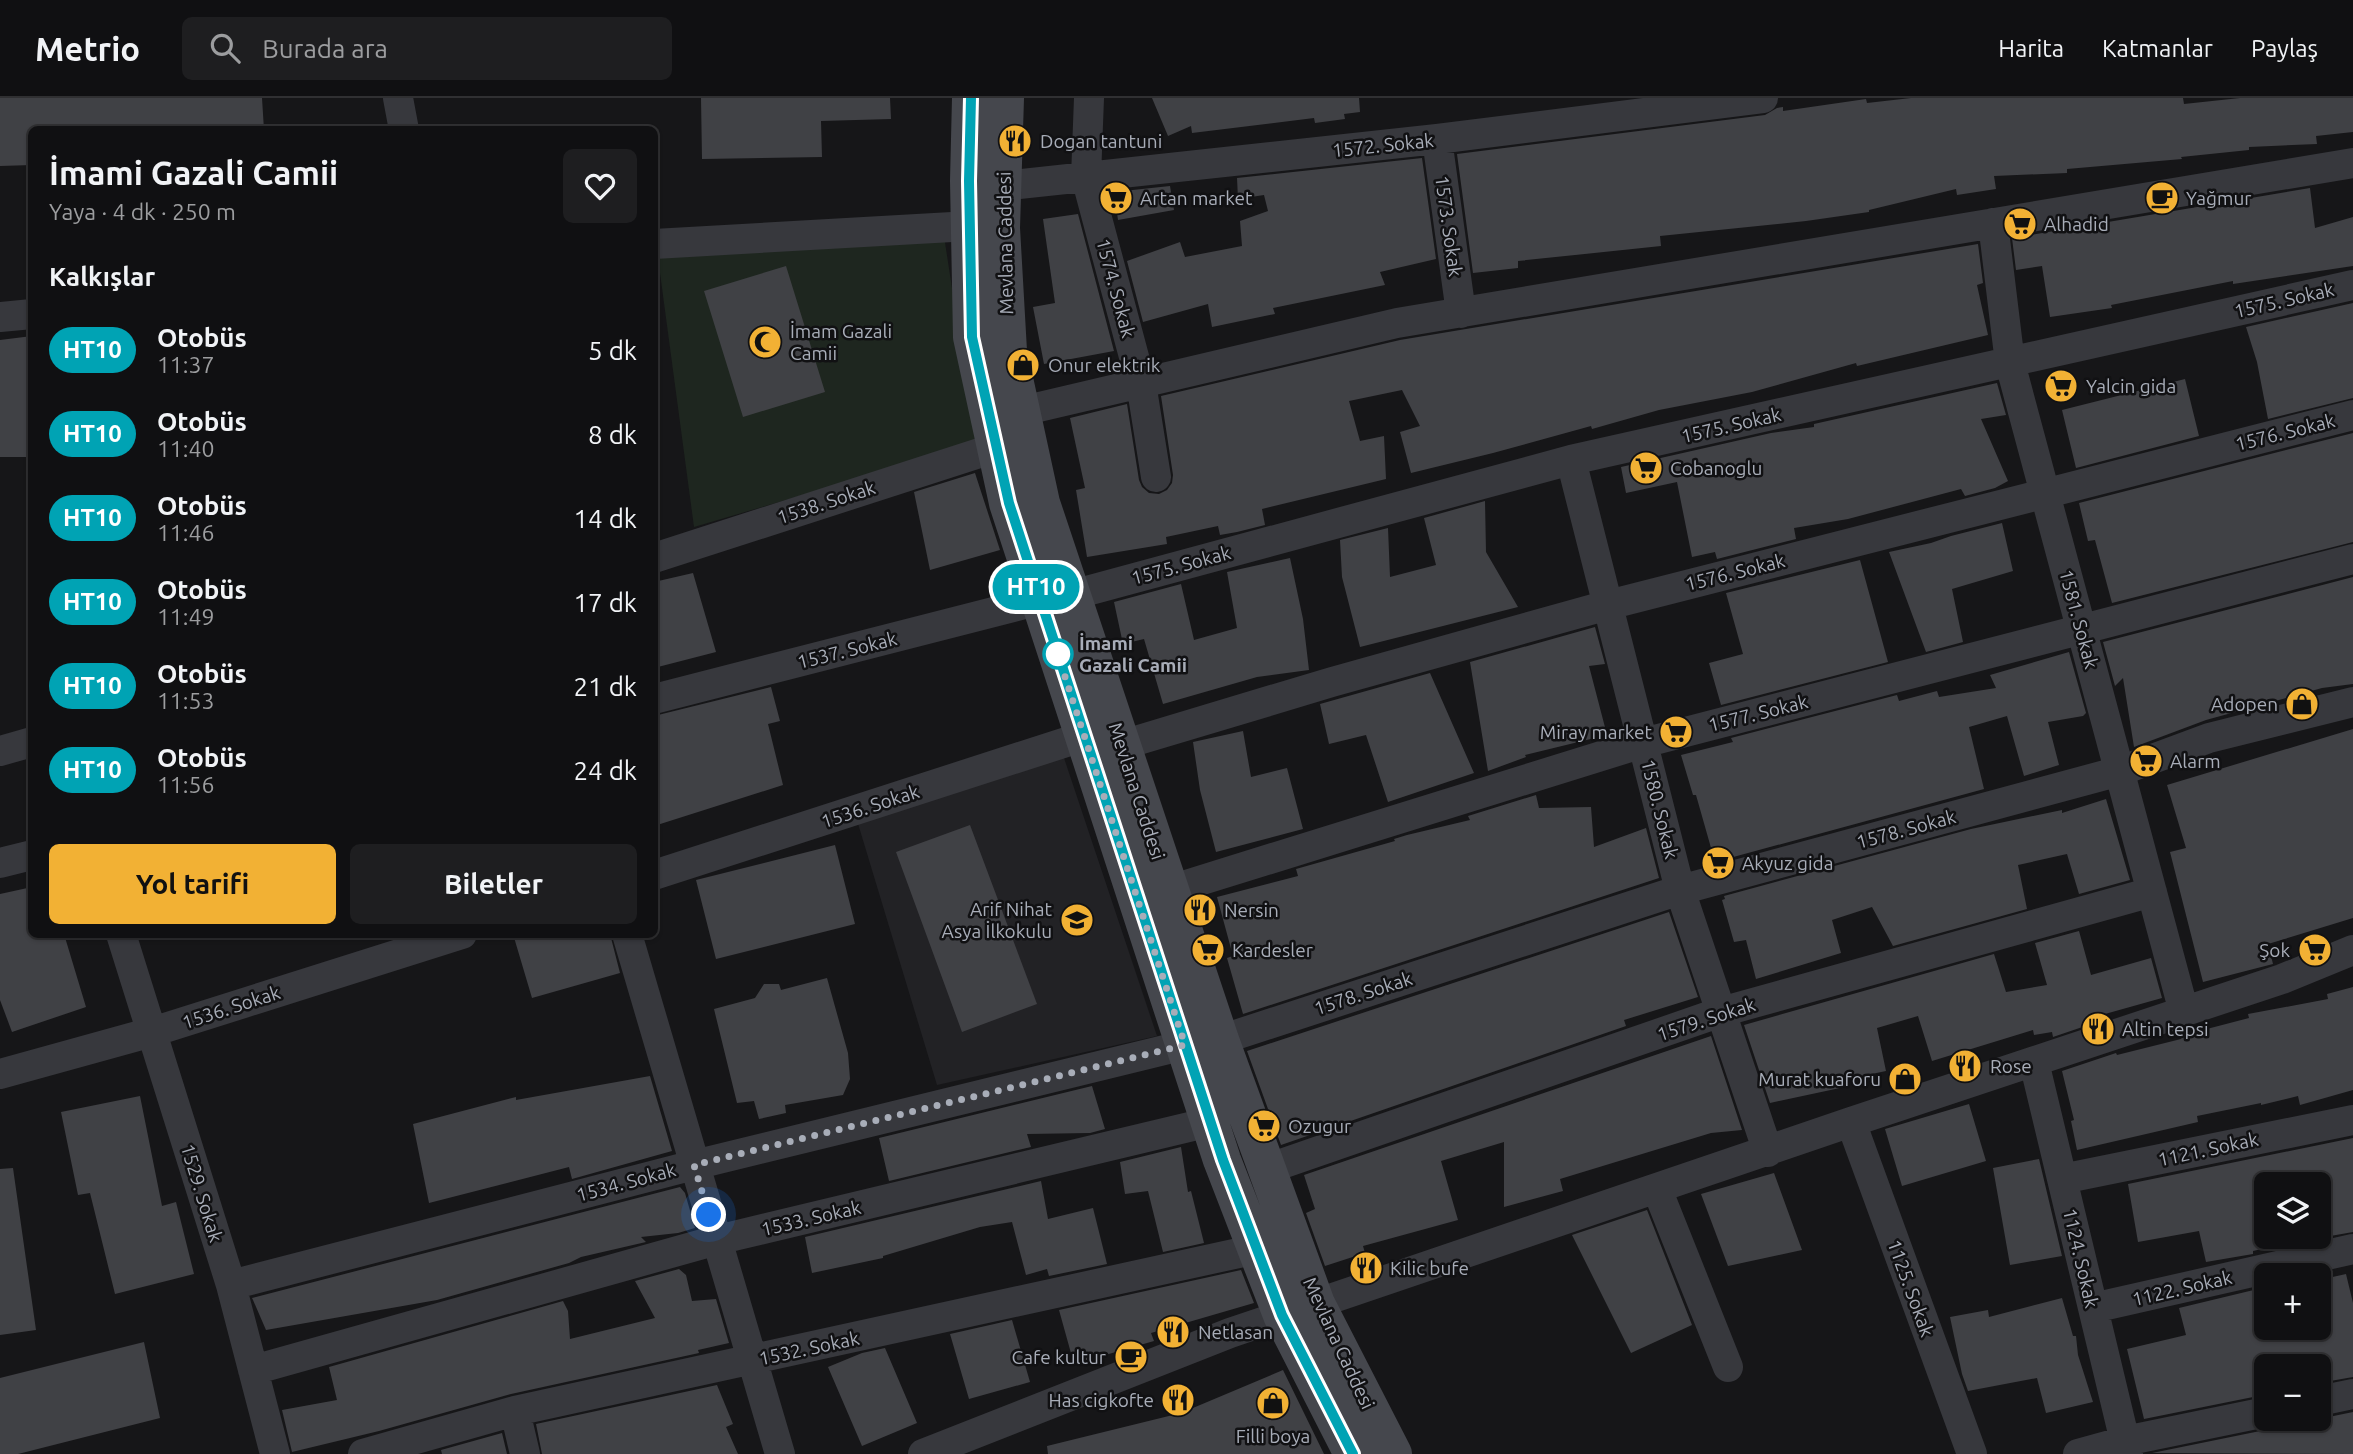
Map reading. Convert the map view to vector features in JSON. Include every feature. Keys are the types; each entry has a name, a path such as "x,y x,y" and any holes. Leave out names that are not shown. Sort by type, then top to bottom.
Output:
{"main road":[{"name":"Mevlana Caddesi","path":"971,98 972,337 1009,503 1056,598 1122,745 1170,890 1203,1042 1210,1122 1257,1249 1393,1454"},
{"name":"Mevlana Caddesi","path":"1005,98 1001,228 1009,351 1041,503 1056,598 1084,736 1203,1042 1267,1169 1299,1310 1353,1454"}],"street":[{"path":"398,98 403,126"},
{"name":"1574. Sokak","path":"1089,98 1086,177 1141,383 1156,477"},
{"name":"1572. Sokak","path":"1002,186 1437,139 1688,102 1763,98"},
{"name":"1573. Sokak","path":"1437,139 1461,313"},
{"path":"1022,411 1397,323 2353,163"},
{"name":"1581. Sokak","path":"1993,223 2010,363 2184,1012"},
{"path":"658,244 970,226"},
{"name":"1575. Sokak","path":"1056,598 1571,460 2353,285"},
{"path":"0,317 28,314"},
{"name":"1576. Sokak","path":"1122,745 1332,682 1608,605 2353,415"},
{"name":"1538. Sokak","path":"658,557 998,447"},
{"name":"1580. Sokak","path":"1571,460 1680,890 1768,1152"},
{"name":"1577. Sokak","path":"1170,890 1643,743 2353,559"},
{"name":"1537. Sokak","path":"658,698 1056,598"},
{"name":"1578. Sokak","path":"1203,1042 1680,890 2120,771 2208,738 2353,702"},
{"name":"1536. Sokak","path":"658,874 1084,736"},
{"path":"0,751 28,743"},
{"path":"0,863 28,856"},
{"name":"1579. Sokak","path":"1267,1169 1721,1012 2152,892"},
{"name":"1529. Sokak","path":"122,938 231,1285 275,1454"},
{"name":"1536. Sokak","path":"0,1074 152,1032 449,938"},
{"path":"628,938 780,1454"},
{"path":"923,1454 1230,1333 2282,979 2353,950"},
{"name":"1534. Sokak","path":"231,1285 694,1165 1203,1042"},
{"name":"1124. Sokak","path":"2034,1062 2126,1448"},
{"name":"1121. Sokak","path":"2062,1179 2353,1120"},
{"name":"1533. Sokak","path":"253,1370 717,1240 1210,1122"},
{"name":"1125. Sokak","path":"1851,1122 1972,1454"},
{"path":"1657,1189 1728,1367"},
{"name":"1532. Sokak","path":"363,1454 410,1447 515,1411 1257,1249"},
{"name":"1122. Sokak","path":"2093,1308 2353,1249"},
{"path":"2331,1399 2353,1394"},
{"path":"515,1411 525,1454"},
{"path":"2078,1454 2126,1448 2254,1415"}],"shaded area":[{"path":"944,236 976,444 694,527 658,258"},
{"path":"1062,752 1157,1036 937,1085 856,817"}],"building":[{"path":"0,98 262,98 264,126 28,126 28,165 0,166"},
{"path":"701,98 890,98 891,119 821,121 822,157 702,159"},
{"path":"1152,98 1359,98 1360,112 1344,114 1345,119 1315,123 1314,118 1192,133 1191,126 1168,136"},
{"path":"1911,98 2183,98 2184,104 2240,98 2353,98 2353,132 2316,136 2317,144 2249,147 2249,150 2181,157 2182,159 2067,169 2067,173 1994,176 1996,189 1957,195 1956,189 1869,212 1660,236 1661,246 1518,261 1518,268 1473,273 1457,154 1765,115 1783,107 1783,111 1866,99 1867,103"},
{"path":"1422,158 1436,259 1380,272 1385,285 1273,308 1275,314 1212,327 1208,304 1143,322 1127,261 1180,242 1185,257 1242,246 1240,221 1268,211 1264,195 1238,199 1237,178"},
{"path":"1170,186 1174,210 1118,220 1114,192"},
{"path":"2310,188 2315,228 2353,217 2353,266 2233,284 2233,281 2111,305 2112,308 2050,317 2042,266 2016,270 2012,238"},
{"path":"1078,214 1114,351 1044,364 1033,307 1055,303 1043,219"},
{"path":"1978,244 1983,283 1977,285 1988,335 1857,366 1856,363 1752,392 1659,410 1592,429 1591,426 1411,473 1400,432 1420,426 1402,390 1349,401 1360,441 1384,436 1386,479 1262,509 1265,525 1220,535 1218,526 1166,537 1167,544 1087,557 1076,490 1085,488 1070,418 1127,404 1139,480 1149,493 1159,494 1167,490 1173,475 1161,396 1400,340"},
{"name":"İmam Gazali Camii","path":"786,266 825,392 743,417 704,291"},
{"path":"2353,303 2353,398 2268,419 2257,362 2246,327"},
{"path":"28,336 28,457 0,457 0,340"},
{"path":"2185,379 2199,436 2076,468 2062,410"},
{"path":"1997,383 2006,415 1981,419 2008,481 1995,488 1965,496 1961,489 1848,519 1794,528 1796,539 1717,559 1715,552 1692,557 1677,482 1626,493 1621,467 1771,433 1814,427 1814,424"},
{"path":"2353,433 2353,542 2112,603 2095,540 2088,541 2079,503"},
{"path":"975,473 1000,550 930,570 914,492"},
{"path":"1485,501 1486,552 1518,607 1360,647 1342,577 1340,540 1388,528 1390,577 1436,565 1424,518"},
{"path":"2002,523 2013,571 1952,589 1963,642 1926,652 1889,552"},
{"path":"1290,558 1303,619 1309,670 1257,677 1163,704 1144,639 1123,644 1114,602 1181,584 1194,640 1237,628 1227,572"},
{"path":"1860,560 1888,662 1721,705 1709,663 1743,654 1726,593"},
{"path":"693,573 716,652 658,667 658,581"},
{"path":"2353,577 2353,684 2322,688 2206,720 2134,747 2123,678 2115,686 2103,642"},
{"path":"1595,627 1605,664 1589,666 1607,735 1525,755 1526,757 1488,771 1470,662"},
{"path":"2069,652 2086,713 2083,716 2048,722 2059,765 2024,776 2007,716 1969,727 1984,789 1715,862 1696,795 1693,795 1681,755 1733,742 1731,738 1897,695 1899,701 1937,691 1939,697 1996,688 1990,675"},
{"path":"1430,673 1474,773 1388,802 1366,735 1329,744 1320,704"},
{"path":"771,687 780,721 768,724 783,785 658,825 658,715"},
{"path":"2353,729 2353,918 2268,944 2273,964 2203,982 2170,852 2186,848 2167,785"},
{"path":"1243,731 1251,777 1287,768 1303,829 1216,852 1200,790 1193,742"},
{"path":"1536,795 1539,808 1591,807 1594,847 1646,828 1659,878 1243,1014 1227,958 1233,956 1217,897 1298,876 1296,869 1395,841 1394,839 1407,835 1470,820 1468,816"},
{"path":"2106,799 2130,880 2079,894 2067,854 2018,865 2027,909 1893,946 1872,907 1832,920 1841,953 1756,979 1746,940 1734,942 1722,900 1725,899 1724,896 1971,829 2062,810 2062,813"},
{"path":"970,825 1037,1004 962,1032 896,852"},
{"path":"835,845 855,924 716,959 696,880"},
{"path":"28,888 28,938 65,938 86,1007 12,1032 0,1000 0,894"},
{"path":"1669,912 1698,997 1624,1020 1626,1026 1281,1145 1247,1051"},
{"path":"2079,931 2091,975 2151,958 2162,998 2105,1014 2106,1019 2053,1037 2052,1032 2034,1035 2033,1030 1932,1061 1918,1016 1877,1028 1886,1071 1838,1081 1840,1088 1770,1103 1744,1025 1994,954 2006,992 2047,985 2035,943"},
{"path":"514,938 611,938 620,973 532,998"},
{"path":"827,978 848,1053 850,1079 843,1095 785,1105 786,1113 759,1119 754,1101 737,1103 714,1009 755,998 764,984 779,984 781,990"},
{"path":"2353,987 2353,1090 2300,1105 2298,1096 2197,1116 2198,1122 2077,1150 2071,1121 2074,1120 2062,1071 2116,1053 2117,1055 2181,1039 2180,1036 2249,1018 2248,1014 2328,999 2327,994"},
{"path":"1711,1036 1742,1130 1711,1133 1560,1179 1563,1191 1504,1207 1504,1142 1441,1161 1458,1220 1363,1246 1365,1253 1325,1266 1306,1213 1315,1209 1304,1175"},
{"path":"650,1076 672,1151 572,1179 569,1167 429,1203 413,1124 516,1097 516,1100"},
{"path":"1092,1086 1105,1129 1090,1133 1027,1134 1031,1147 889,1181 879,1138"},
{"path":"140,1096 162,1206 176,1202 194,1274 115,1294 90,1193 78,1195 61,1112"},
{"path":"1969,1104 1986,1161 1902,1186 1885,1129"},
{"path":"2353,1138 2353,1232 2331,1236 2331,1172 2254,1172 2254,1249 2262,1249 2253,1251 2253,1254 2206,1262 2199,1231 2138,1242 2128,1184"},
{"path":"1181,1147 1188,1192 1191,1191 1204,1243 1163,1252 1148,1191 1125,1194 1120,1162"},
{"path":"2039,1159 2062,1256 2010,1265 1993,1168"},
{"path":"13,1168 36,1330 0,1335 0,1169"},
{"path":"1774,1173 1802,1250 1728,1266 1701,1194"},
{"path":"1041,1181 1048,1219 1093,1208 1107,1264 1049,1276 1047,1269 1026,1275 1012,1222 980,1227 883,1258 812,1273 805,1237"},
{"path":"680,1187 685,1193 695,1228 678,1233 641,1237 646,1242 581,1257 569,1263 437,1300 266,1330 252,1298"},
{"path":"1647,1210 1692,1325 1631,1353 1572,1235"},
{"path":"679,1269 686,1275 692,1301 716,1299 729,1343 698,1350 699,1353 511,1394 292,1452 282,1410 337,1400 329,1367 563,1301 568,1311 570,1339 655,1318 635,1281"},
{"path":"1241,1270 1254,1303 1151,1333 1154,1341 1074,1364 1059,1310"},
{"path":"2346,1274 2353,1303 2353,1377 2331,1381 2331,1354 2254,1354 2254,1397 2144,1419 2127,1349 2186,1335 2179,1308 2254,1290 2254,1340 2331,1340 2331,1277"},
{"path":"2062,1298 2073,1336 2076,1336 2078,1355 2093,1402 2046,1413 2037,1378 1968,1391 1950,1317 1988,1310 1989,1317"},
{"path":"1012,1320 1030,1382 969,1399 950,1334"},
{"path":"144,1342 160,1418 18,1454 0,1454 0,1378"},
{"path":"885,1348 917,1423 862,1446 828,1367 862,1353"},
{"path":"1283,1370 1324,1454 1048,1454 1047,1446 1181,1413"},
{"path":"717,1385 733,1424 726,1427 738,1454 542,1454 536,1424"},
{"path":"2353,1412 2353,1454 2152,1453 2260,1431 2331,1431 2331,1417"},
{"path":"502,1433 507,1454 442,1454 441,1450"}],"bus line":[{"name":"HT10","path":"971,98 969,181 972,337 1009,503 1223,1160 1282,1315 1353,1454"}],"place":[{"name":"Dogan tantuni","path":"1015,141"},
{"name":"Artan market","path":"1116,198"},
{"name":"Yağmur","path":"2162,198"},
{"name":"Alhadid","path":"2020,224"},
{"name":"İmam Gazali Camii","path":"765,342"},
{"name":"Onur elektrik","path":"1023,365"},
{"name":"Yalcin gida","path":"2061,386"},
{"name":"Cobanoglu","path":"1646,468"},
{"name":"İmami Gazali Camii","path":"1058,654"},
{"name":"Adopen","path":"2302,704"},
{"name":"Miray market","path":"1676,732"},
{"name":"Alarm","path":"2146,761"},
{"name":"Akyuz gida","path":"1718,863"},
{"name":"Nersin","path":"1200,910"},
{"name":"Arif Nihat Asya İlkokulu","path":"1077,920"},
{"name":"Kardesler","path":"1208,950"},
{"name":"Şok","path":"2315,950"},
{"name":"Altin tepsi","path":"2098,1029"},
{"name":"Rose","path":"1965,1066"},
{"name":"Murat kuaforu","path":"1905,1079"},
{"name":"Ozugur","path":"1264,1126"},
{"name":"Kilic bufe","path":"1366,1268"},
{"name":"Netlasan","path":"1173,1332"},
{"name":"Cafe kultur","path":"1131,1357"},
{"name":"Has cigkofte","path":"1178,1400"},
{"name":"Filli boya","path":"1273,1403"}],"route":[{"path":"709,1215 694,1165 1185,1045 1055,646 1058,654"}]}
